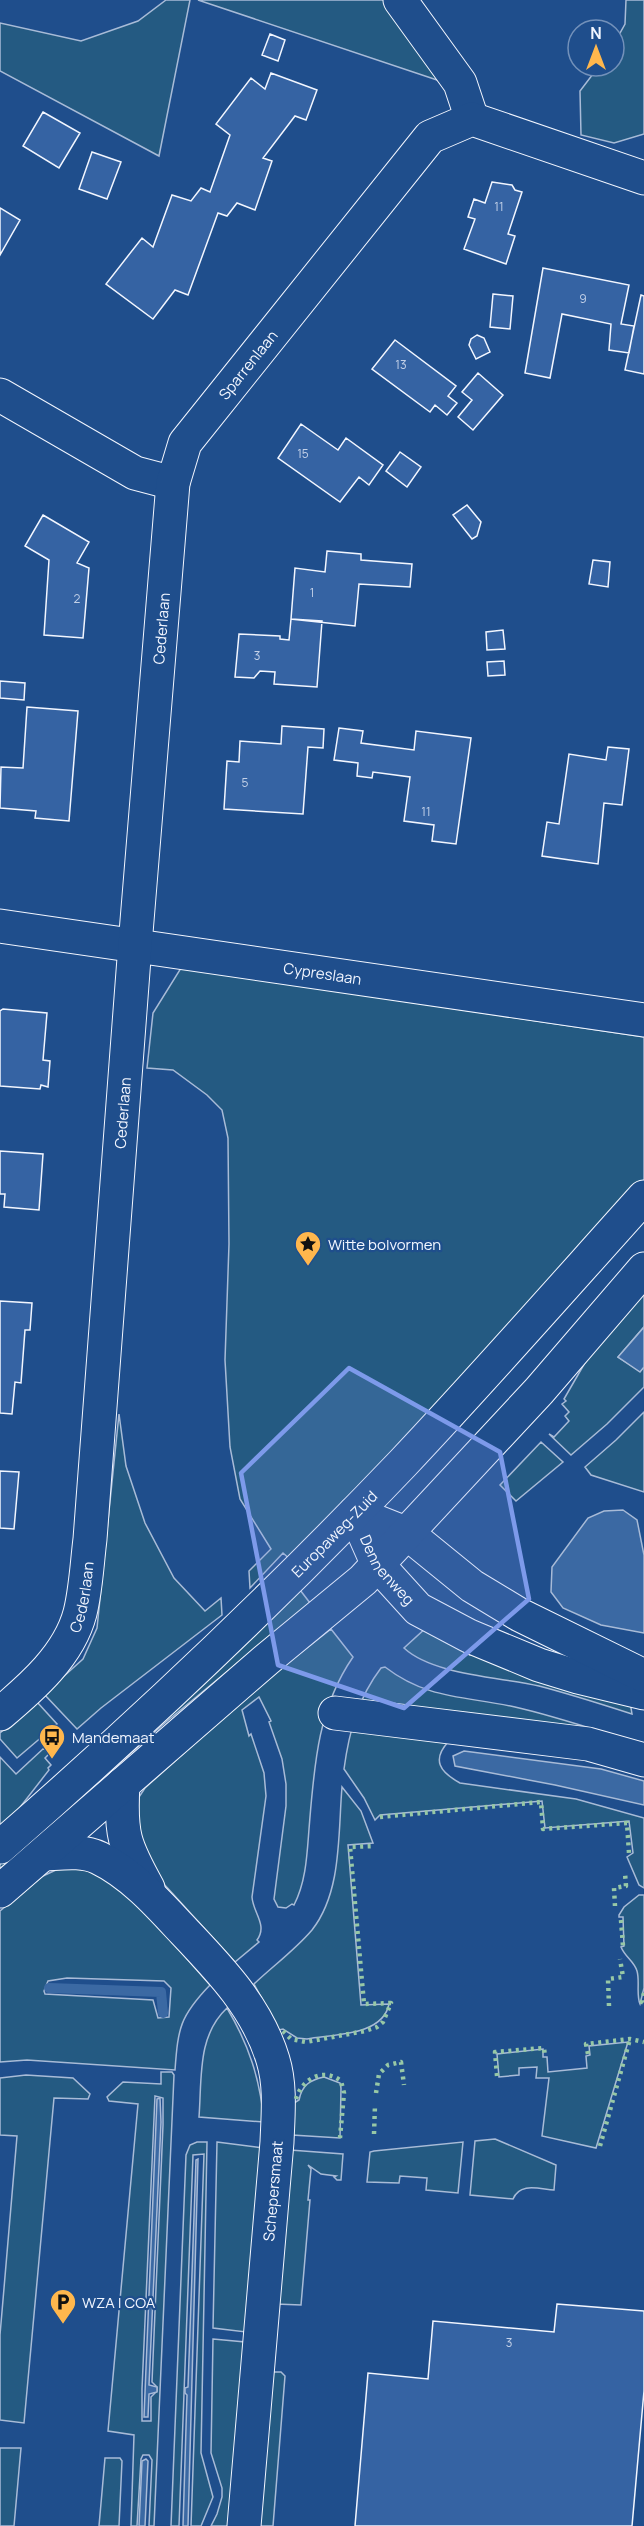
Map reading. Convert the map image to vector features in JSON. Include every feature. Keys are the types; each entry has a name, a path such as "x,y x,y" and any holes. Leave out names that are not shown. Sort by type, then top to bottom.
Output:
{"street":[{"path":"400,0 460,83 472,118 644,178"},
{"name":"Sparrenlaan","path":"173,483 185,443 430,137 472,118"},
{"path":"0,394 135,473 173,483"},
{"name":"Cederlaan","path":"0,1714 44,1672 67,1644 79,1614 90,1539 173,483"},
{"name":"Cypreslaan","path":"0,926 644,1020"},
{"name":"Europaweg-Zuid","path":"0,1847 225,1642 355,1513 496,1363 644,1197"},
{"path":"0,1891 378,1565 538,1391 644,1269"},
{"name":"Dennenweg","path":"355,1513 408,1534 455,1574 496,1601 580,1646 644,1676"},
{"name":"Dennenweg","path":"355,1513 378,1565 418,1609 500,1651 558,1671 644,1693"},
{"path":"335,1713 588,1744 644,1760"},
{"name":"Schepersmaat","path":"123,1784 121,1819 125,1841 153,1898"},
{"name":"Schepersmaat","path":"45,1854 77,1853 98,1857 153,1898 228,1979 258,2022 274,2062 278,2094 277,2142 244,2526"}],"highlighted area":[{"path":"349,1368 500,1452 529,1599 404,1708 278,1665 241,1473"}],"shaded area":[{"path":"166,0 190,0 159,156 0,71 0,23 81,41 138,21"},
{"path":"198,0 388,0 449,84"},
{"path":"626,0 644,0 644,134 614,143 581,135 580,91 590,78 626,78"},
{"path":"181,968 644,1037 644,1184 292,1561 283,1553 250,1588 249,1571 271,1549 240,1499 230,1447 225,1360 229,1244 228,1138 222,1110 207,1095 173,1070 147,1068 153,1013"},
{"path":"644,1285 644,1327 618,1357 640,1371 644,1367 644,1387 607,1424 571,1455 549,1434 554,1437 569,1421 565,1416 569,1412 562,1404 566,1401 564,1399 605,1328"},
{"path":"644,1327 644,1367 640,1372 618,1357"},
{"path":"644,1412 644,1492 591,1475 585,1467"},
{"path":"119,1414 126,1466 145,1523 174,1578 205,1611 221,1598 222,1615 77,1729 44,1694 83,1659 97,1628"},
{"path":"541,1442 563,1462 516,1501 500,1485"},
{"path":"623,1510 637,1520 644,1555 644,1633 601,1625 563,1608 551,1592 552,1567 588,1518 604,1511"},
{"path":"297,1586 310,1603 166,1722 0,1869 0,1859"},
{"path":"427,1627 470,1655 472,1651 630,1702 632,1714 539,1686 468,1674 432,1664 404,1648"},
{"path":"331,1629 353,1657 332,1697 319,1740 307,1858 298,1896 294,1905 286,1908 278,1907 274,1899 286,1806 286,1784 282,1759 269,1722 271,1721 259,1697 242,1710 249,1736 251,1734 264,1773 266,1796 252,1897 261,1924 257,1940 259,1942 235,1962 142,1860 136,1849 139,1797 145,1788 256,1688"},
{"path":"385,1667 401,1678 432,1691 531,1711 644,1745 592,1755 449,1741 443,1748 439,1760 443,1770 460,1783 576,1799 644,1818 644,1888 639,1885 627,1857 633,1853 629,1821 545,1828 542,1801 380,1815 375,1820 364,1798 344,1769 352,1729 361,1703 373,1679 381,1668"},
{"path":"37,1702 57,1724 17,1758 0,1739 0,1733"},
{"path":"44,1748 49,1754 45,1758 51,1765 49,1770 0,1833 0,1757 16,1774"},
{"path":"464,1751 601,1769 644,1781 644,1805 455,1766 453,1756"},
{"path":"342,1787 361,1811 373,1843 348,1845 361,2005 389,2004 385,2014 367,2028 343,2034 307,2039 297,2038 283,2029 279,2030 254,1984 312,1930 322,1915 329,1898 337,1862"},
{"path":"87,1867 128,1892 210,1985 192,2005 182,2023 175,2070 27,2060 0,2062 0,1911 43,1876 58,1869","holes":["67,1978 164,1981 171,1988 169,2017 158,2018 153,2000 45,1994 44,1991 48,1981"]},
{"path":"639,1895 644,1895 644,1988 640,2004 637,1971 621,1947 624,1946 623,1917 619,1917 624,1907"},
{"path":"227,2008 242,2035 252,2063 260,2091 264,2122 199,2117 201,2073 206,2045 210,2031"},
{"path":"628,2042 596,2148 542,2136 549,2078 536,2078 537,2067 519,2068 519,2075 499,2077 497,2054 543,2049 543,2057 547,2057 548,2072 587,2068 586,2056 590,2055 589,2046"},
{"path":"161,2072 172,2072 174,2075 154,2526 149,2526 152,2460 149,2455 143,2455 137,2526 131,2526 134,2435 108,2431 138,2104 109,2101 107,2097 123,2082 161,2084","holes":["155,2096 163,2098 152,2382 157,2387 157,2391 151,2397 151,2421 142,2421"]},
{"path":"26,2075 73,2078 90,2094 88,2099 54,2098 24,2423 0,2420 0,2335 17,2136 0,2135 0,2078"},
{"path":"324,2077 340,2083 340,2138 292,2135 294,2103 299,2100 307,2084"},
{"path":"160,2098 161,2122 149,2385 157,2387 157,2392 149,2394 148,2417 144,2417 157,2099"},
{"path":"495,2139 556,2165 554,2190 525,2188 520,2190 513,2199 470,2195 475,2141"},
{"path":"207,2142 201,2453 213,2497 201,2526 191,2526 204,2154 193,2155 179,2526 171,2526 186,2155 190,2145"},
{"path":"217,2142 263,2148 246,2332 213,2328"},
{"path":"463,2142 458,2193 426,2190 427,2178 400,2176 399,2183 367,2182 370,2152"},
{"path":"290,2150 343,2154 341,2180 337,2180 334,2177 336,2176 321,2174 308,2165 311,2169 308,2200 310,2200 301,2305 276,2304"},
{"path":"198,2159 188,2526 183,2526 187,2395 185,2388 188,2387 196,2160"},
{"path":"213,2339 245,2342 228,2526 211,2526 222,2497 222,2488 211,2453"},
{"path":"273,2372 281,2372 285,2376 273,2526 256,2526"},
{"path":"0,2448 21,2448 14,2526 0,2526"},
{"path":"105,2458 120,2458 122,2461 119,2526 99,2526"},
{"path":"146,2459 148,2461 145,2526 139,2526 142,2461"}],"building":[{"path":"270,34 285,40 278,61 262,55"},
{"path":"271,73 317,90 306,120 295,116 263,158 272,161 255,210 237,203 227,216 218,213 188,295 175,290 153,319 106,284 142,238 153,247 172,195 191,201 201,188 210,192 230,135 216,124 251,78 265,89"},
{"path":"43,112 80,133 59,168 23,146"},
{"path":"92,152 121,162 107,199 79,189"},
{"path":"492,182 512,185 515,190 522,192 508,234 515,236 506,264 464,249 475,219 468,217 474,199 485,203"},
{"path":"0,208 20,220 0,255"},
{"path":"543,268 629,285 621,324 634,326 629,353 609,350 611,324 562,314 550,378 525,373"},
{"path":"493,294 513,296 510,329 490,327"},
{"path":"641,295 644,296 644,374 625,370"},
{"path":"477,335 484,338 490,352 476,359 469,345 471,339"},
{"path":"395,340 456,386 448,396 457,403 447,415 435,405 430,412 372,369"},
{"path":"478,373 503,395 473,430 458,417 472,400 462,392"},
{"path":"301,424 338,450 346,438 383,465 369,485 359,477 340,502 278,458"},
{"path":"400,452 421,467 407,487 386,471"},
{"path":"467,505 481,522 477,536 472,539 453,515"},
{"path":"43,515 89,542 77,563 89,568 83,638 44,635 49,560 25,546"},
{"path":"327,551 361,554 361,560 412,564 410,587 359,584 355,626 291,619 295,568 325,572"},
{"path":"593,560 610,562 608,587 589,584"},
{"path":"291,619 322,621 317,687 274,684 275,672 260,671 254,678 235,677 239,634 280,636 280,639 289,640"},
{"path":"503,630 505,649 487,650 486,632"},
{"path":"504,661 505,675 488,676 487,662"},
{"path":"0,681 25,683 24,700 0,698"},
{"path":"27,707 78,711 69,821 35,818 36,811 0,808 1,767 23,768"},
{"path":"282,726 324,729 323,748 308,747 303,814 224,809 227,761 239,762 240,741 281,744"},
{"path":"339,728 363,731 361,743 414,750 416,731 471,738 456,844 432,841 434,825 404,821 410,777 373,772 372,778 357,776 358,763 334,760"},
{"path":"608,747 629,749 622,805 604,803 598,864 542,856 547,822 559,824 569,754 606,760"},
{"path":"3,1009 47,1013 43,1060 50,1061 48,1087 41,1085 40,1089 0,1086 0,1011"},
{"path":"0,1151 43,1154 39,1210 4,1207 5,1194 0,1194"},
{"path":"0,1301 32,1303 30,1330 25,1330 21,1383 15,1382 12,1414 0,1413"},
{"path":"0,1471 19,1472 14,1529 0,1528"},
{"path":"557,2304 644,2311 644,2391 632,2526 355,2526 368,2373 428,2379 433,2321 554,2332"}],"waterway":[{"path":"49,1988 161,1992 163,2013"}],"hedge":[{"path":"380,1817 541,1802 543,1829 627,1823 629,1853"},
{"path":"283,2031 291,2039 306,2042 365,2031 383,2022 391,2003 364,2004 350,1847 374,1846"},
{"path":"615,1906 614,1888 626,1886 625,1873"},
{"path":"621,1920 623,1946"},
{"path":"609,2006 608,1979 623,1977 620,1959"},
{"path":"644,1993 642,2002 644,2003"},
{"path":"588,2054 586,2044 630,2039 644,2042"},
{"path":"600,2146 630,2039"},
{"path":"497,2076 495,2052 544,2048 545,2056"},
{"path":"376,2093 379,2074 388,2065 401,2062 404,2085"},
{"path":"296,2099 303,2086 314,2077 327,2075 341,2081 344,2093 340,2138"},
{"path":"374,2134 375,2105"}],"place":[{"name":"Witte bolvormen","path":"308,1267"},
{"name":"Mandemaat","path":"52,1760"},
{"name":"WZA | COA","path":"63,2325"}]}
